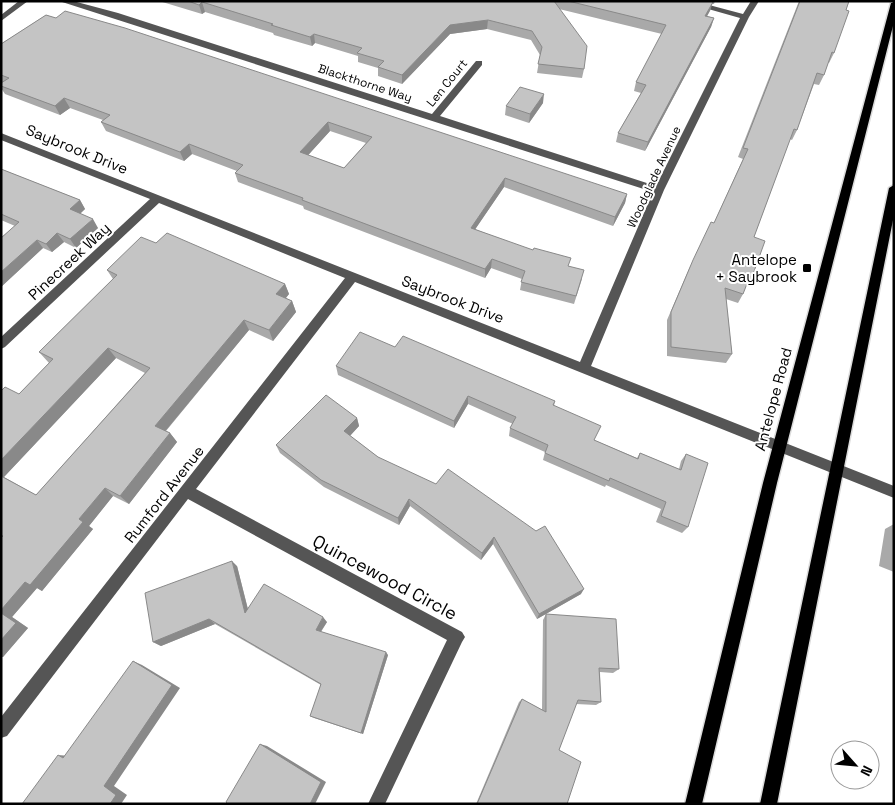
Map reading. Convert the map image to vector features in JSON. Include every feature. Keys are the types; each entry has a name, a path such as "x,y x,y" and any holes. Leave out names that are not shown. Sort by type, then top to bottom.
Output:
{"main road":[{"name":"Antelope Road","path":"692,804 780,446 894,5"},
{"path":"768,804 894,188"}],"street":[{"path":"1,19 24,1"},
{"name":"Blackthorne Way","path":"63,1 115,15 659,190"},
{"path":"684,1 745,17"},
{"name":"Woodglade Avenue","path":"584,367 659,190 745,17 756,1"},
{"name":"Len Court","path":"434,118 479,63"},
{"name":"Saybrook Drive","path":"1,136 894,492"},
{"name":"Pinecreek Way","path":"1,344 157,199"},
{"name":"Rumford Avenue","path":"1,730 352,277"},
{"name":"Quincewood Circle","path":"186,491 457,637 376,804"}],"building":[{"path":"188,1 554,1 587,46 584,69 538,64 542,47 532,31 488,20 450,25 402,75 378,67 384,61 357,53 362,48 314,34 310,37 202,2 199,5"},
{"path":"568,1 713,2 705,16 714,18 648,142 618,133 646,85 636,82 666,25"},
{"path":"800,1 849,1 846,10 849,11 824,75 817,73 797,130 794,129 754,237 765,241 752,277 750,276 743,294 725,288 732,354 671,347 671,312 693,260 711,222 714,223 748,149 743,148"},
{"path":"65,11 125,28 627,194 615,217 505,178 471,228 533,250 534,248 571,258 568,266 584,270 576,296 521,282 525,271 492,259 485,269 302,200 303,198 235,173 243,165 189,144 180,152 101,122 110,115 64,98 55,106 1,86 1,83 9,78 1,75 1,44 46,15 56,18","holes":["328,122 372,137 344,168 300,152"]},
{"path":"520,87 544,94 530,114 506,106"},
{"path":"1,169 80,200 70,209 93,219 70,239 57,233 46,244 37,240 1,272 1,238 19,222 1,214"},
{"path":"167,233 285,284 276,294 292,301 269,330 244,320 155,426 170,433 120,496 105,488 79,519 83,522 30,585 25,582 1,610 1,538 3,536 1,535 1,476 36,495 150,368 108,348 1,460 1,391 5,387 19,394 53,359 39,352 117,275 107,270 141,237 156,243"},
{"path":"360,332 395,347 403,336 555,401 553,405 601,426 594,440 638,459 640,453 681,470 686,454 708,463 688,527 661,516 666,502 610,478 609,481 545,453 548,445 510,428 516,417 468,396 454,421 336,366"},
{"path":"326,395 357,418 344,431 378,457 436,484 448,469 536,531 545,526 584,589 539,614 494,537 482,553 409,499 398,518 321,480 276,445"},
{"path":"232,561 245,613 264,584 323,617 316,630 386,652 361,733 310,716 321,684 209,619 153,642 145,593"},
{"path":"1,613 16,623 1,640"},
{"path":"546,614 616,619 619,669 599,668 601,702 578,700 559,750 581,762 567,804 477,804 522,699 546,712"},
{"path":"133,661 172,685 104,786 116,795 110,804 22,804 58,755 63,758"},
{"path":"260,744 321,782 310,804 228,804 226,802"}],"place":[{"name":"Antelope + Saybrook","path":"807,268"}]}
